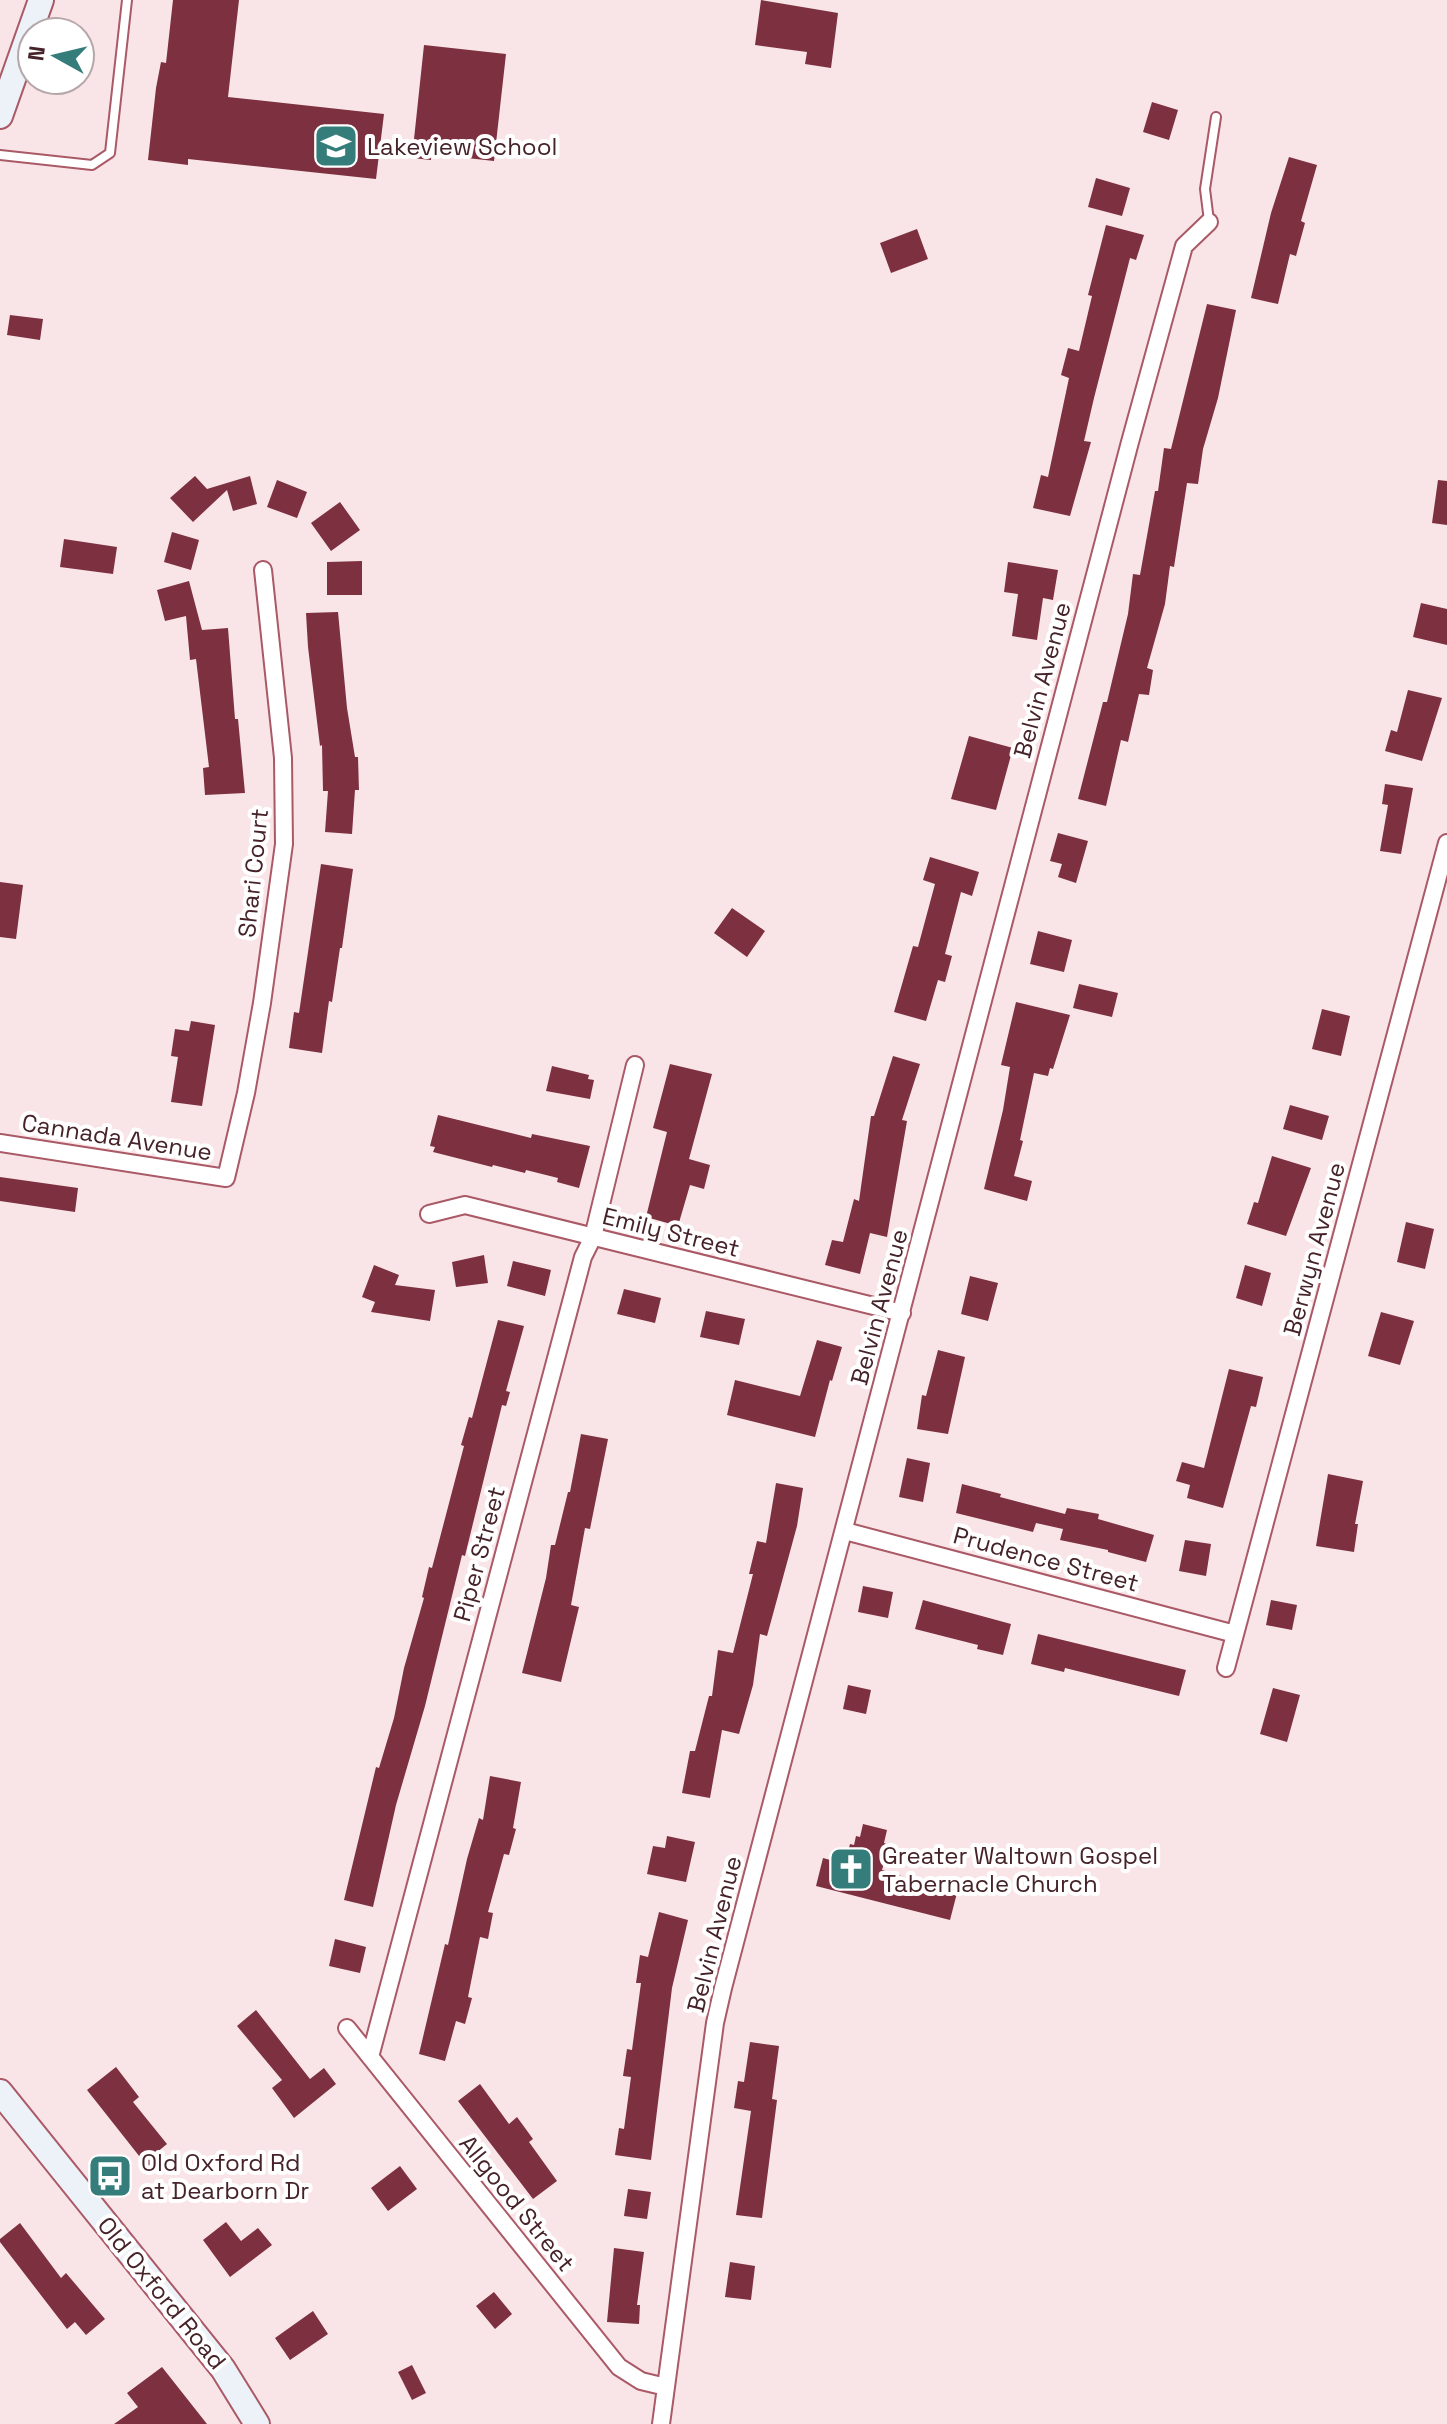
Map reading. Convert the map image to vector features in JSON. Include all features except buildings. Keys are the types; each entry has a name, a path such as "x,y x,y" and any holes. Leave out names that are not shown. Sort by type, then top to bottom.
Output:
{"street":[{"path":"0,116 41,0"},
{"name":"Belvin Avenue","path":"661,2424 715,2023 991,966 1184,246 1209,222"},
{"name":"Shari Court","path":"226,1178 260,1018 284,844 283,758 263,570"},
{"name":"Berwyn Avenue","path":"1226,1668 1447,843"},
{"name":"Piper Street","path":"370,2057 583,1257 593,1237 635,1065"},
{"name":"Cannada Avenue","path":"0,1143 226,1178"},
{"name":"Emily Street","path":"429,1214 465,1205 902,1313"},
{"name":"Prudence Street","path":"845,1531 1235,1634"},
{"name":"Allgood Street","path":"347,2028 619,2367 641,2381 666,2387"},
{"name":"Old Oxford Road","path":"0,2092 223,2369 257,2424"}],"lane":[{"path":"0,155 92,165 110,153 127,0"},
{"path":"1209,222 1205,189 1216,117"}],"place":[{"name":"Lakeview School","path":"336,146"},
{"name":"Greater Waltown Gospel Tabernacle Church","path":"851,1869"},
{"name":"Old Oxford Rd at Dearborn Dr","path":"110,2176"}]}
